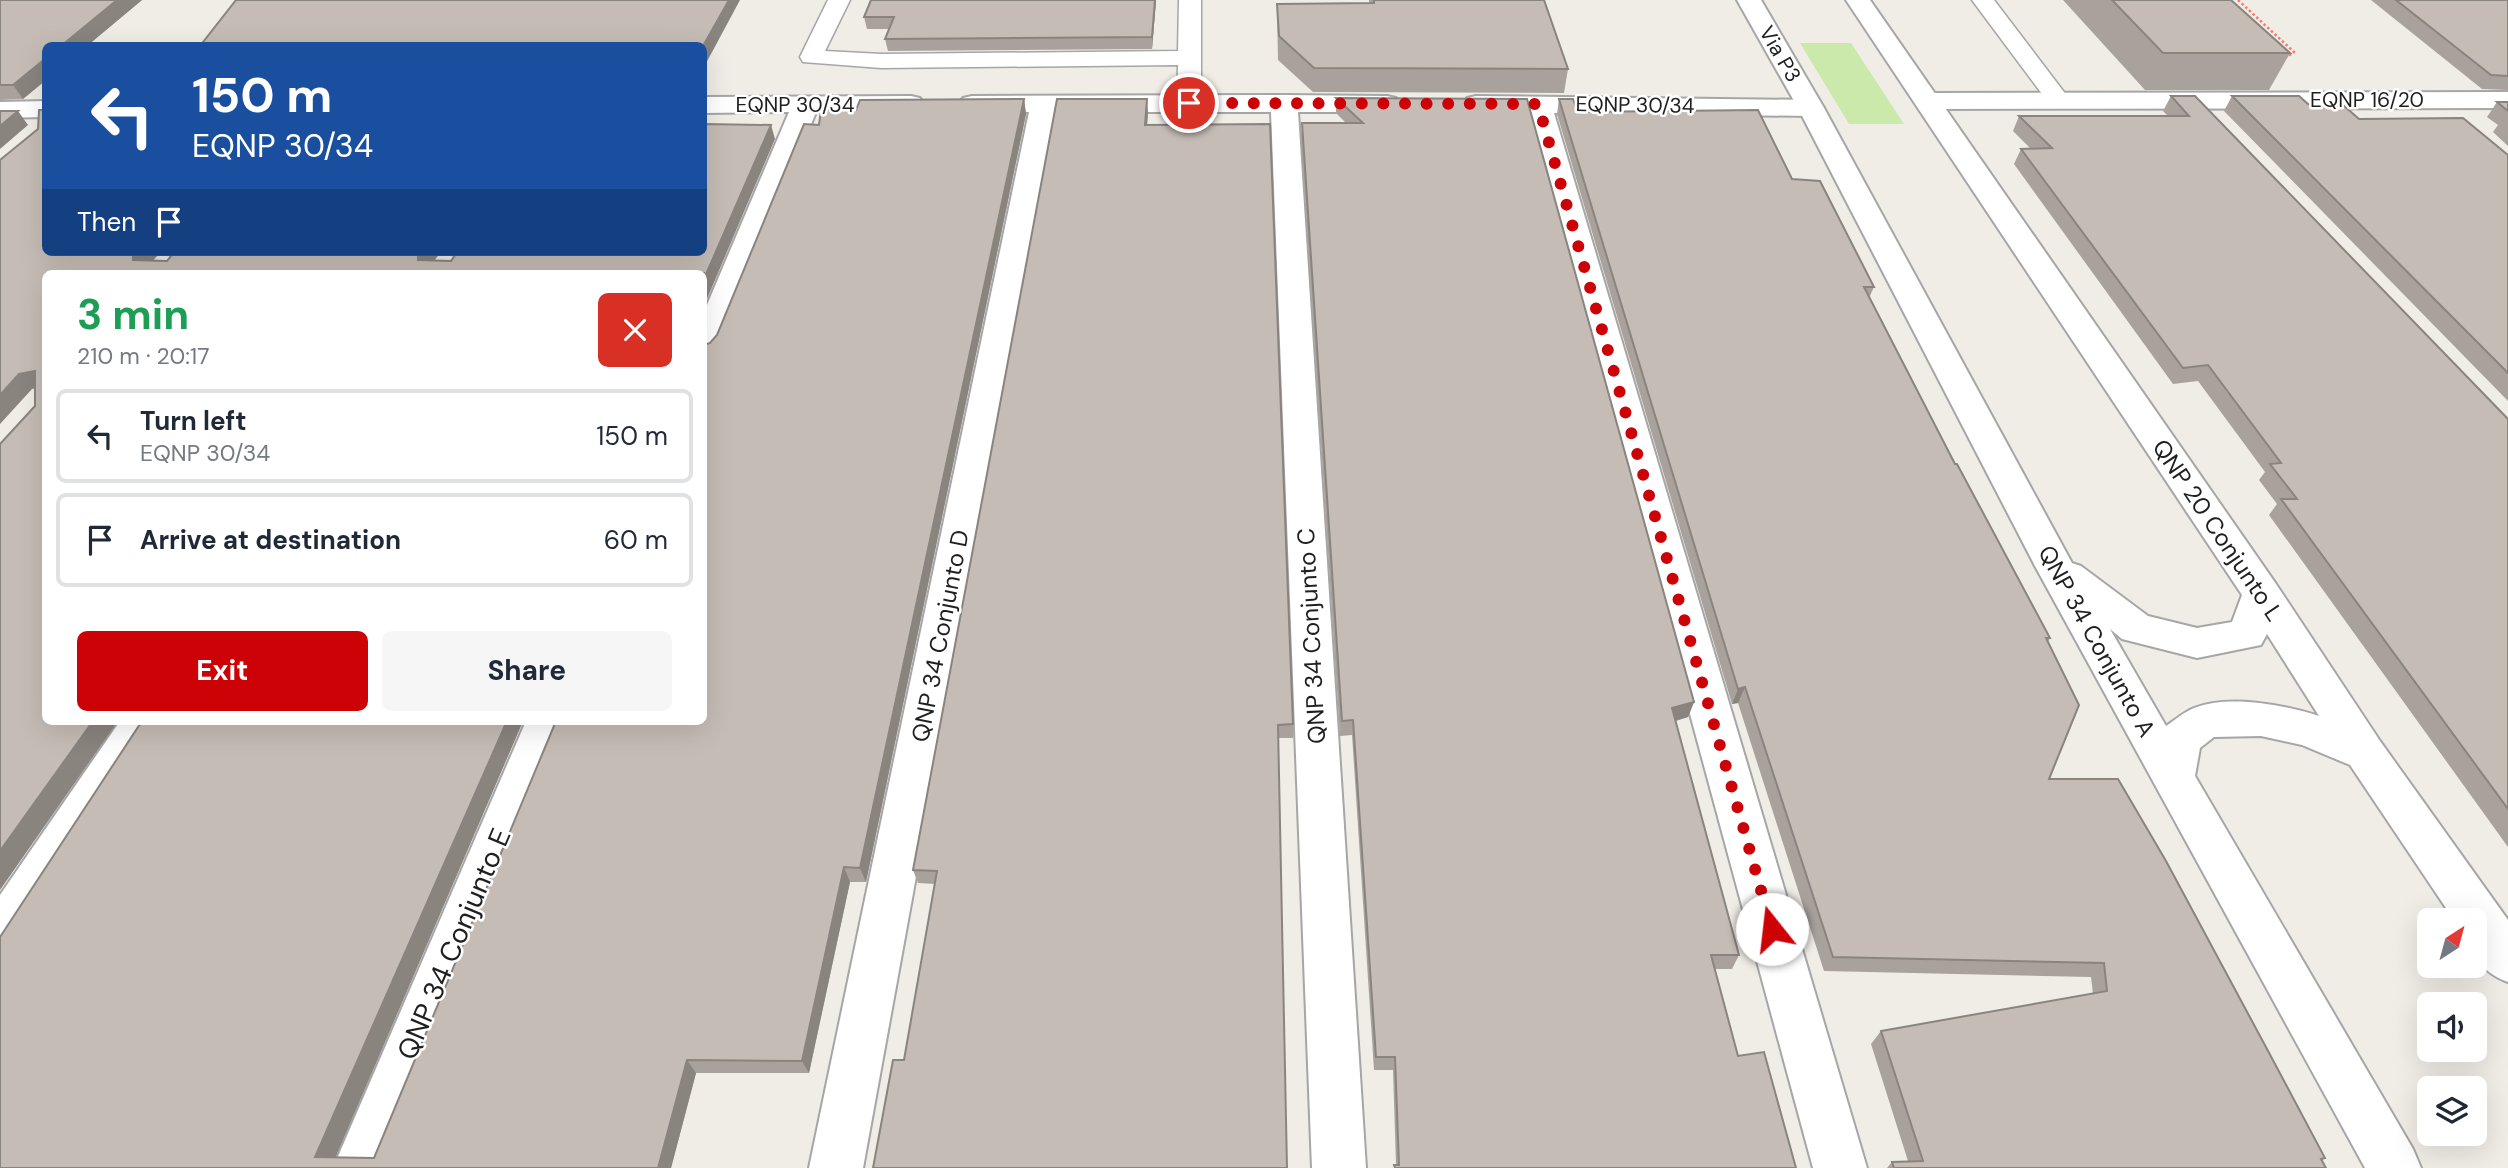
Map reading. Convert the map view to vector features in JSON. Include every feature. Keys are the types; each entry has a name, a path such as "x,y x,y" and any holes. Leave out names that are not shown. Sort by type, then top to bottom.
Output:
{"street":[{"name":"Via P3","path":"1749,0 1811,108"},
{"path":"1858,0 1928,101"},
{"path":"2434,100 2466,127"},
{"name":"EQNP 16/20","path":"1928,101 2508,100"},
{"name":"QNP 20 Conjunto L","path":"1928,101 2262,594 2365,752 2508,960"},
{"path":"2196,101 2225,130"},
{"name":"QNP 34 Conjunto D","path":"836,1168 1044,103"},
{"name":"QNP 34 Conjunto C","path":"1284,103 1339,1168"},
{"path":"707,342 806,104"},
{"name":"EQNP 30/34","path":"707,105 1418,104"},
{"name":"EQNP 30/34","path":"1457,104 1811,108"},
{"path":"1538,104 1840,1168"},
{"name":"QNP 34 Conjunto A","path":"1811,108 2054,566 2394,1168"},
{"path":"0,110 42,109"},
{"path":"2054,566 2136,628 2197,643 2246,634 2262,594"},
{"path":"2173,780 2180,739 2206,721 2261,719 2309,730 2365,752"},
{"path":"0,934 140,725"},
{"name":"QNP 34 Conjunto E","path":"360,1168 545,725"}],"lane":[{"path":"839,0 811,57 881,61 1189,58"},
{"path":"1189,103 1190,0"},
{"path":"1983,0 2059,101"}],"path":[{"path":"2238,0 2294,52 2267,71 2298,100"}],"green space":[{"path":"1800,43 1851,43 1904,124 1849,124"}],"building":[{"path":"0,0 117,0 66,42 42,42 42,61 13,85 0,85"},
{"path":"236,0 729,0 705,42 203,42"},
{"path":"871,0 1155,0 1152,37 885,39 894,17 864,17"},
{"path":"1374,0 1544,0 1568,69 1314,68 1279,36 1277,4 1374,3"},
{"path":"2112,0 2231,0 2290,53 2163,53"},
{"path":"2396,0 2508,0 2508,76 2491,75"},
{"path":"2171,96 2195,96 2508,419 2508,809 2281,499 2297,499 2270,464 2281,463 2208,365 2183,368 2021,149 2052,148 2019,116 2189,116"},
{"path":"2232,96 2299,96 2308,104 2342,104 2359,119 2463,118 2508,155 2508,373"},
{"path":"1336,98 1527,99 1694,702 1672,708 1739,955 1711,955 1738,1056 1764,1052 1796,1168 1395,1168 1394,1165 1399,1165 1395,1057 1376,1057 1353,720 1342,721 1302,123 1363,123"},
{"path":"1024,99 860,868 844,867 802,1061 687,1060 658,1168 0,1168 0,937 139,725 505,725 315,1157 374,1158 554,725 707,725 707,344 717,335 804,124 819,125 821,110 856,110 860,100"},
{"path":"1057,99 1147,99 1145,125 1270,124 1293,724 1278,725 1287,1168 873,1168 893,1060 904,1060 937,871 913,870"},
{"path":"1559,99 1573,99 1578,112 1758,110 1792,179 1820,181 1874,287 1864,287 1955,464 2050,638 2046,638 2079,705 2049,779 2118,779 2166,861 2267,1049 2325,1158 2321,1159 2326,1168 1894,1168 1892,1162 1923,1161 1881,1031 2107,991 2104,963 1833,957 1745,687 1738,689"},
{"path":"2497,102 2508,102 2508,111"},
{"path":"39,110 42,110 42,256 133,256 133,260 167,261 171,256 418,256 418,260 451,261 454,256 707,256 707,124 771,125 707,272 707,270 42,270 42,725 90,725 0,851 0,444 35,406 35,371 19,374 0,395 0,160 38,129"},
{"path":"0,111 18,111 0,126"}],"route":[{"path":"1189,103 1538,104 1772,929"}]}
